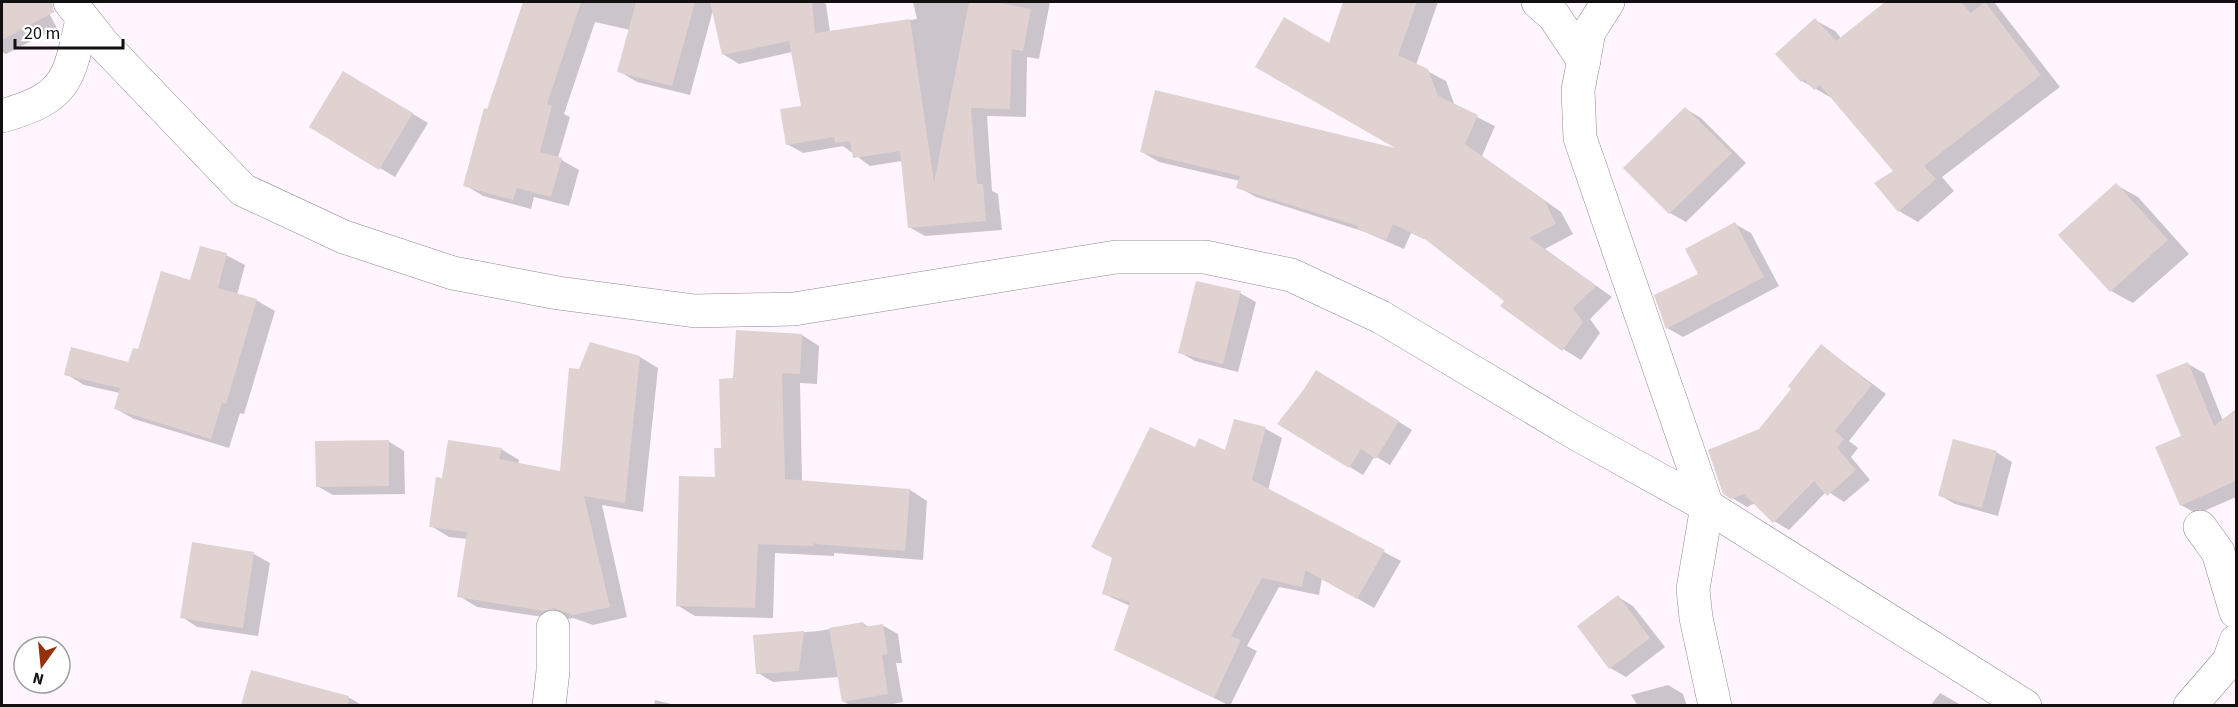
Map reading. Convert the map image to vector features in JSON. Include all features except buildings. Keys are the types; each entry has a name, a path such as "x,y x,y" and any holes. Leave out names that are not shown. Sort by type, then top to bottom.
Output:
{"street":[{"path":"1538,2 1554,16 1584,61"},
{"path":"1608,2 1589,32 1578,90 1580,138 1707,506 1693,589 1696,618 1715,705"},
{"path":"2,116 35,107 54,93 72,66 76,10"},
{"path":"76,10 243,190 344,237 453,273 558,293 695,311 794,309 1116,257 1204,257 1291,276 1381,317 1577,434 1707,506 2025,705"},
{"path":"2200,527 2218,552 2236,612"},
{"path":"549,705 554,671 553,627"},
{"path":"2190,705 2229,661 2236,641"}]}
